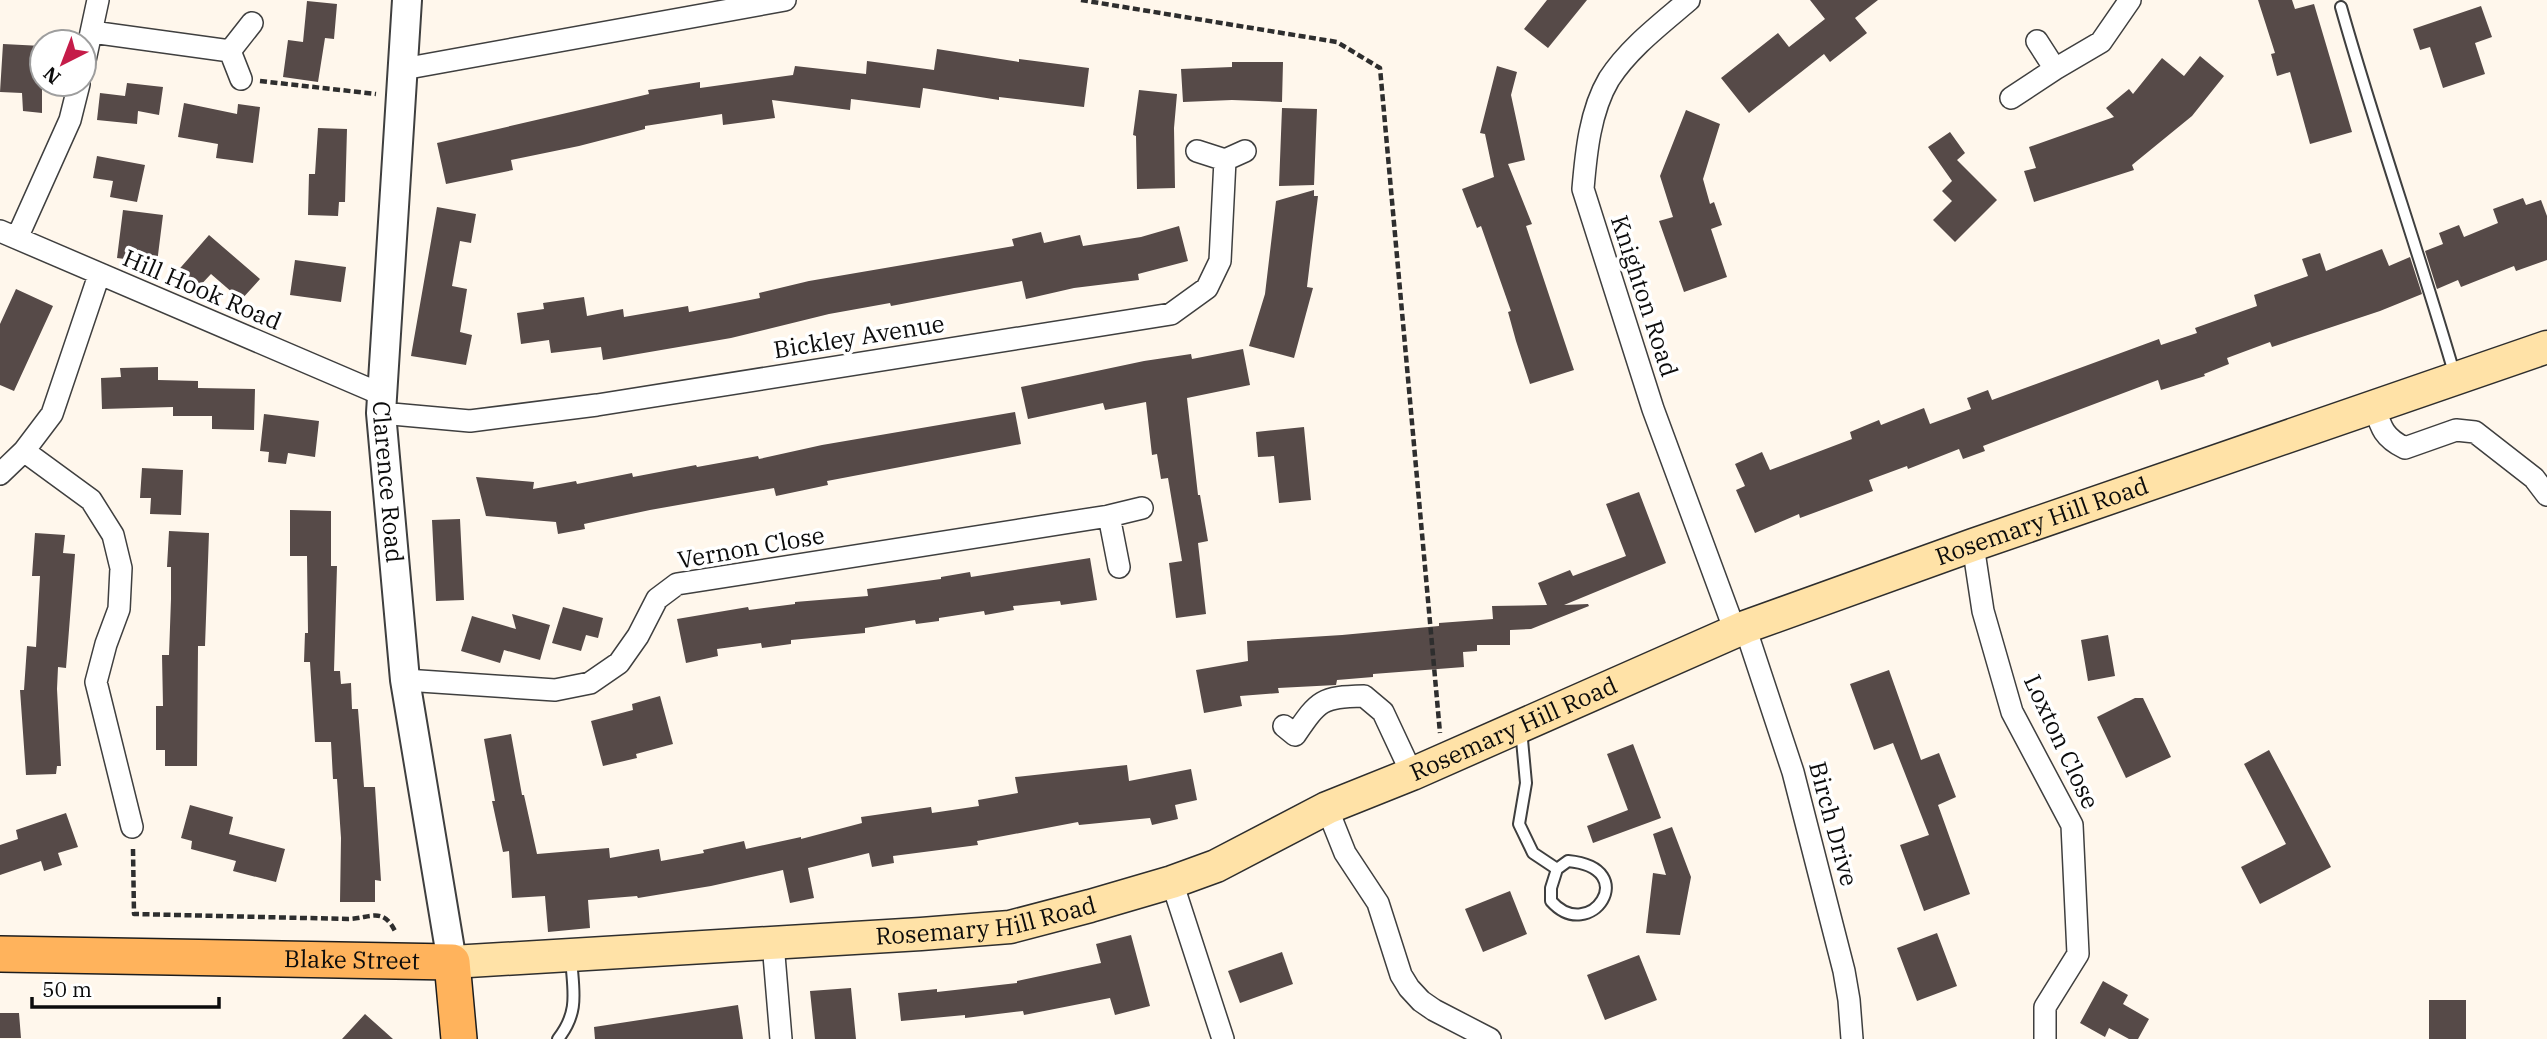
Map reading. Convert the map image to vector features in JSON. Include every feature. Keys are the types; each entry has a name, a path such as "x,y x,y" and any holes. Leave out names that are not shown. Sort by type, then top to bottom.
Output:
{"main road":[{"name":"Rosemary Hill Road","path":"452,962 1010,927 1172,882 1216,866 1327,808 1521,727 1740,629 1973,545 2547,347"},
{"name":"Blake Street","path":"0,954 452,962"},
{"path":"452,962 458,1039"}],"street":[{"path":"93,28 98,0"},
{"name":"Clarence Road","path":"407,0 382,404 405,680 452,962"},
{"path":"402,83 785,0"},
{"path":"2011,97 2101,43 2130,0"},
{"name":"Knighton Road","path":"1682,2 1631,52 1608,80 1594,116 1586,154 1583,189 1653,410 1740,629"},
{"path":"230,51 252,23"},
{"path":"98,33 230,51"},
{"path":"2037,41 2055,69"},
{"path":"230,51 241,79"},
{"path":"8,235 70,120 76,98"},
{"path":"1198,151 1224,160 1245,151"},
{"name":"Bickley Avenue","path":"382,404 470,421 597,405 1171,314 1207,288 1220,261 1224,160"},
{"name":"Hill Hook Road","path":"8,235 382,404"},
{"path":"0,474 24,451 52,414 99,275"},
{"path":"2374,406 2389,441 2405,448 2456,430 2475,432 2534,478 2547,495"},
{"path":"24,451 91,500 113,535 121,568 119,609 96,682 132,827"},
{"name":"Vernon Close","path":"405,680 555,690 590,683 619,663 638,636 657,599 677,584 1108,516 1142,508"},
{"path":"1108,516 1119,567"},
{"name":"Loxton Close","path":"1973,545 1983,611 2012,712 2072,825 2078,954 2045,1007 2045,1039"},
{"name":"Birch Drive","path":"1740,629 1793,772 1844,971 1852,1039"},
{"path":"1284,726 1295,735 1312,710 1331,697 1364,696 1382,712 1412,774"},
{"path":"1327,808 1345,853 1378,903 1401,975 1409,988 1434,1010 1490,1039"},
{"path":"1172,882 1223,1039"},
{"path":"773,943 782,1039"}],"lane":[{"path":"2341,7 2392,180 2431,293 2456,378"},
{"path":"1521,727 1526,783 1519,824 1533,853 1557,869"},
{"path":"1568,861 1592,866 1601,873 1606,889 1600,906 1581,914 1570,915 1560,911 1551,901 1551,888 1557,869 1568,861"},
{"path":"558,1039 569,1025 574,1008 571,955"}],"path":[{"path":"1081,0 1336,41 1380,68 1443,758"},
{"path":"241,79 402,83"},
{"path":"132,827 134,914 348,919 376,914 391,922 411,961"}],"building":[{"path":"1547,0 1587,0 1548,48 1524,29"},
{"path":"1810,0 1878,0 1855,18 1867,33 1830,62 1824,54 1749,113 1721,78 1778,33 1789,47 1825,19"},
{"path":"2258,0 2292,0 2295,9 2314,4 2352,132 2310,144 2290,72 2277,76 2271,54 2275,53"},
{"path":"307,1 337,4 334,39 325,38 318,82 283,77 288,40 303,42"},
{"path":"2481,6 2492,37 2475,43 2485,74 2443,88 2430,47 2420,50 2413,29"},
{"path":"3,44 28,45 28,98 42,98 42,113 23,111 22,93 0,92"},
{"path":"937,49 1019,62 1019,59 1089,68 1084,107 999,97 999,100 923,88 920,108 851,99 850,110 772,100 775,118 723,125 722,114 645,126 645,129 579,146 511,160 513,170 446,184 437,143 649,94 648,90 700,82 700,88 793,75 795,66 866,74 867,61 934,70"},
{"path":"2200,56 2224,76 2192,116 2132,165 2134,170 2034,202 2024,171 2036,168 2029,147 2114,117 2106,108 2129,89 2133,94 2162,58 2184,76"},
{"path":"1232,62 1283,62 1282,102 1183,102 1181,69 1232,67"},
{"path":"1497,66 1517,72 1511,95 1525,160 1508,164 1532,224 1526,226 1574,370 1530,384 1508,312 1511,311 1481,226 1477,228 1462,189 1494,177 1485,134 1480,133"},
{"path":"127,83 163,87 159,115 138,111 137,124 97,120 100,93 125,96"},
{"path":"1139,90 1177,94 1174,128 1175,188 1137,189 1136,136 1133,135"},
{"path":"184,103 237,114 238,104 260,107 253,163 216,158 218,144 178,137"},
{"path":"1282,108 1317,109 1314,185 1279,186"},
{"path":"1686,110 1720,124 1703,179 1710,204 1714,202 1722,225 1711,229 1727,277 1684,292 1659,221 1673,217 1660,176"},
{"path":"318,128 347,129 345,202 339,202 338,216 308,215 309,174 315,174"},
{"path":"1950,132 1965,153 1957,160 1997,200 1955,242 1933,220 1952,201 1942,191 1952,181 1928,147"},
{"path":"97,156 145,165 137,202 110,197 113,181 93,178"},
{"path":"1314,190 1314,196 1318,196 1307,287 1313,288 1294,358 1249,346 1265,294 1276,201"},
{"path":"2523,198 2526,205 2541,200 2547,216 2547,260 2516,271 2514,266 2461,287 2458,280 2437,289 2425,251 2443,244 2439,233 2459,225 2464,237 2498,223 2493,209"},
{"path":"437,207 476,214 471,243 460,241 452,286 467,289 460,332 472,335 466,365 411,356"},
{"path":"123,210 163,215 157,263 117,258"},
{"path":"1179,226 1188,261 1138,274 1139,280 1074,288 1026,299 1022,281 891,306 890,303 829,314 731,338 603,360 601,347 551,353 549,340 521,344 517,313 544,309 543,303 584,297 587,316 623,309 624,317 688,306 689,312 760,298 759,293 809,281 1014,246 1012,239 1041,232 1044,243 1080,235 1083,246 1141,237"},
{"path":"209,235 260,279 241,300 211,274 195,291 175,274"},
{"path":"2382,249 2389,266 2410,257 2422,294 2272,347 2270,342 2227,358 2229,364 2204,374 2205,376 2161,390 2158,380 1983,446 1985,451 1963,459 1959,449 1908,469 1907,466 1869,480 1873,491 1800,518 1799,514 1755,533 1736,490 1745,486 1735,464 1762,452 1770,470 1852,439 1850,432 1879,420 1881,425 1924,408 1930,424 1971,409 1967,398 1988,390 1992,400 2159,339 2161,345 2197,333 2195,328 2257,306 2254,295 2308,276 2302,259 2320,253 2326,271"},
{"path":"295,260 346,267 341,302 290,295"},
{"path":"16,289 53,306 14,391 0,385 0,324"},
{"path":"1243,349 1250,385 1187,398 1198,495 1208,541 1198,543 1206,614 1176,618 1169,563 1182,561 1168,478 1161,479 1157,454 1152,455 1146,402 1105,410 1103,403 1028,419 1021,387 1144,361 1191,354 1192,359"},
{"path":"158,367 158,380 198,381 198,388 255,389 254,430 212,429 212,416 173,416 173,407 102,409 101,378 121,377 120,368"},
{"path":"1015,412 1021,444 827,481 828,485 776,496 774,488 650,510 584,524 585,529 558,534 556,522 486,516 476,477 534,482 533,489 576,481 577,484 632,473 633,477 758,456 759,459 822,445"},
{"path":"264,414 319,421 315,457 288,453 286,464 268,462 269,452 260,451"},
{"path":"1304,427 1311,500 1279,503 1274,456 1258,457 1256,432"},
{"path":"142,468 183,470 181,515 150,514 151,498 140,498"},
{"path":"1639,492 1666,563 1564,605 1589,606 1531,629 1510,630 1510,645 1477,645 1477,651 1463,652 1464,667 1373,674 1373,677 1337,680 1336,685 1278,688 1279,693 1240,696 1242,706 1204,713 1196,670 1248,661 1247,641 1439,626 1439,623 1493,619 1492,606 1547,605 1538,583 1570,570 1573,576 1626,556 1606,504"},
{"path":"290,510 331,511 331,566 337,566 334,671 340,671 341,684 351,683 352,709 358,709 364,787 375,787 381,881 375,880 375,902 340,902 341,838 337,779 333,779 331,742 315,742 310,662 304,662 305,633 308,633 307,556 290,556"},
{"path":"460,519 464,600 436,601 432,520"},
{"path":"169,531 209,533 205,646 198,646 197,766 165,766 165,750 156,750 156,706 163,706 162,655 169,655"},
{"path":"35,533 65,535 63,553 75,554 66,668 58,667 61,766 57,766 56,774 26,775 20,690 24,690 27,646 36,647 40,576 32,576"},
{"path":"1090,558 1097,600 1061,605 1060,601 1013,606 1014,610 985,615 984,611 916,624 915,620 865,628 865,633 791,640 791,644 762,648 761,643 717,649 718,656 686,663 677,619 748,607 749,610 795,602 868,596 867,589 941,579 970,572 971,577"},
{"path":"563,607 603,618 598,638 586,635 581,651 552,643"},
{"path":"512,614 550,625 540,660 504,650 500,663 461,651 472,616 516,629"},
{"path":"2108,635 2115,676 2088,681 2081,640"},
{"path":"1889,670 1921,760 1939,753 1956,797 1938,805 1970,894 1924,911 1900,845 1929,835 1893,743 1874,750 1850,684"},
{"path":"660,696 673,744 636,754 637,758 603,766 591,721 633,710 632,704"},
{"path":"2135,698 2143,698 2171,757 2126,778 2097,717"},
{"path":"511,734 522,795 537,854 609,848 610,858 659,849 661,861 704,853 703,850 744,841 746,849 801,839 862,823 861,817 931,807 932,813 979,806 978,800 1018,793 1015,777 1127,765 1129,781 1191,769 1197,800 1175,805 1178,819 1152,825 1150,818 1079,825 1078,822 977,841 978,845 893,856 894,863 872,867 869,853 808,868 814,898 790,903 783,870 638,898 588,900 590,928 548,932 545,896 512,898 509,851 503,852 492,801 495,801 484,739"},
{"path":"1633,744 1661,818 1593,843 1587,826 1628,810 1607,754"},
{"path":"2269,750 2331,867 2260,904 2241,867 2286,844 2244,764"},
{"path":"190,805 233,817 229,834 285,849 276,882 233,871 236,861 191,849 192,841 181,838"},
{"path":"66,813 78,847 58,853 62,865 44,871 41,861 0,875 0,845 18,839 16,830"},
{"path":"1672,827 1691,877 1680,935 1646,933 1653,873 1666,875 1653,834"},
{"path":"1510,891 1527,934 1483,952 1465,909"},
{"path":"1937,933 1957,986 1917,1001 1897,948"},
{"path":"1131,935 1150,1006 1115,1015 1110,998 1024,1015 1023,1011 965,1018 965,1015 901,1021 898,993 937,989 937,992 1017,983 1101,963 1096,944"},
{"path":"1282,952 1293,984 1240,1003 1228,971"},
{"path":"1639,955 1657,1000 1605,1020 1587,975"},
{"path":"2103,981 2128,995 2123,1004 2149,1019 2138,1039 2129,1039 2109,1028 2105,1037 2080,1023"},
{"path":"851,988 856,1039 815,1039 810,991"},
{"path":"2429,1000 2466,1000 2466,1039 2429,1039"},
{"path":"738,1005 743,1039 595,1039 594,1027"},
{"path":"0,1013 19,1013 21,1038 0,1038"},
{"path":"365,1014 393,1039 342,1039"}]}
